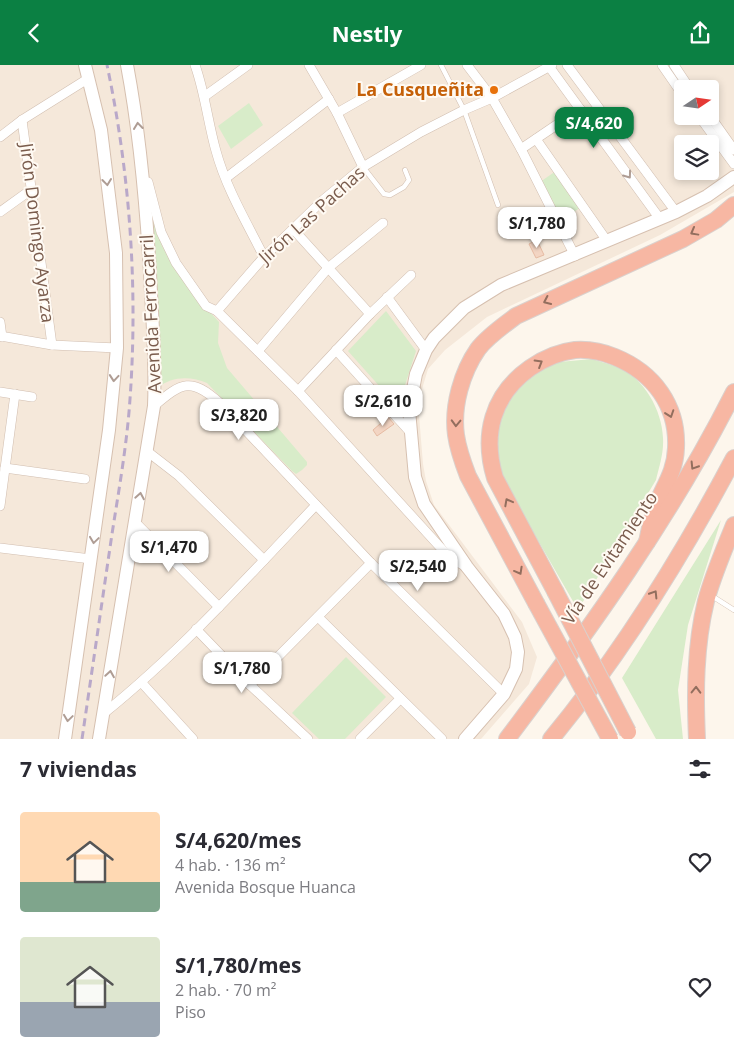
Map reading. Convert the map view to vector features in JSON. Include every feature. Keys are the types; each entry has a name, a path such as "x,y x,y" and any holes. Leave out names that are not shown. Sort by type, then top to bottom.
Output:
{"highway":[{"path":"611,739 468,476 461,458 456,433 457,407 461,386 469,366 479,349 516,315 682,239 716,220 734,205"},
{"path":"630,735 495,478 488,447 490,428 502,395 517,377 555,354 575,350 605,353 634,366 657,386 665,400 675,431 675,463 667,486 654,511 647,542"},
{"name":"Vía de Evitamiento","path":"507,739 558,671 647,542 711,438 734,393"},
{"path":"551,739 629,635 682,550 734,458"},
{"path":"697,739 696,685 698,651 708,594 734,525"}],"main road":[{"name":"Avenida Ferrocarril","path":"65,739 109,431 117,348 116,253 101,130 85,65"},
{"name":"Avenida Ferrocarril","path":"99,739 148,451 154,406 156,367 141,153 127,65"},
{"path":"465,739 504,694 516,669 518,652 515,637 504,614 467,567 424,504 415,477 409,410 412,387 426,350 434,337 464,308 501,285 676,212 707,196 734,177"}],"street":[{"path":"195,65 204,96 216,153 264,257"},
{"path":"204,96 248,65"},
{"path":"310,65 364,167"},
{"path":"337,113 421,65"},
{"path":"468,65 492,98 521,149 576,255"},
{"path":"567,65 676,212"},
{"path":"662,65 674,82"},
{"path":"674,65 684,80"},
{"path":"550,66 660,219"},
{"name":"Jirón Las Pachas","path":"217,311 264,257 323,200 364,167 421,132 492,98 550,66"},
{"path":"0,137 22,120 89,78"},
{"path":"226,178 329,99"},
{"path":"521,149 580,109"},
{"name":"Jirón Domingo Ayarza","path":"22,120 52,345"},
{"path":"706,125 734,164"},
{"path":"716,125 734,150"},
{"path":"536,139 607,241"},
{"path":"141,153 161,232 176,263 195,292 206,305 217,311 298,391 450,558 467,567"},
{"path":"0,212 32,189"},
{"path":"258,351 328,268 383,223"},
{"path":"293,229 370,314"},
{"path":"298,391 370,314 411,275"},
{"path":"387,297 426,350"},
{"path":"0,322 1,337 52,345 117,348"},
{"path":"336,350 410,432"},
{"path":"154,406 172,391 188,385 205,390 220,403 371,563 504,694"},
{"path":"0,392 32,397"},
{"path":"0,506 5,468 4,444 15,394"},
{"path":"148,451 180,476 264,560"},
{"path":"5,468 85,479"},
{"path":"103,714 142,683 219,607 316,505"},
{"path":"135,522 219,607"},
{"path":"0,548 91,559"},
{"path":"250,685 371,563"},
{"path":"318,617 442,739"},
{"path":"196,629 250,685 308,739"},
{"path":"142,683 193,739"},
{"path":"360,739 400,699"}],"lane":[{"path":"441,65 464,110 498,205"},
{"path":"364,167 384,194 390,195 404,187 409,180 405,170"},
{"path":"708,594 734,610"}],"shaded area":[{"path":"0,65 734,65 734,192 660,235 487,317 445,350 428,369 422,389 419,415 423,464 426,481 434,505 522,622 537,657 529,684 481,739 0,739"}],"green space":[{"path":"249,103 263,125 231,149 218,126"},
{"path":"556,171 580,208 562,219 540,182"},
{"path":"146,186 162,246 189,289 219,322 218,343 227,368 307,462 307,465 296,474 207,383 181,378 169,381 158,388"},
{"path":"386,311 416,351 398,407 348,351"},
{"path":"592,359 618,367 636,379 643,387 650,396 659,417 662,427 663,444 656,480 578,610 501,476 496,451 498,422 517,387 544,368 559,362"},
{"path":"721,520 688,625 678,690 683,739 656,739 622,678"},
{"path":"346,657 386,697 345,739 319,739 292,713"}],"building":[{"path":"537,240 544,255 536,258 529,244"},
{"path":"388,417 394,424 377,436 373,430"}],"railway":[{"path":"82,739 125,450 132,357 133,315 130,231 121,148 107,65"}],"place":[{"name":"La Cusqueñita","path":"494,90"}]}
